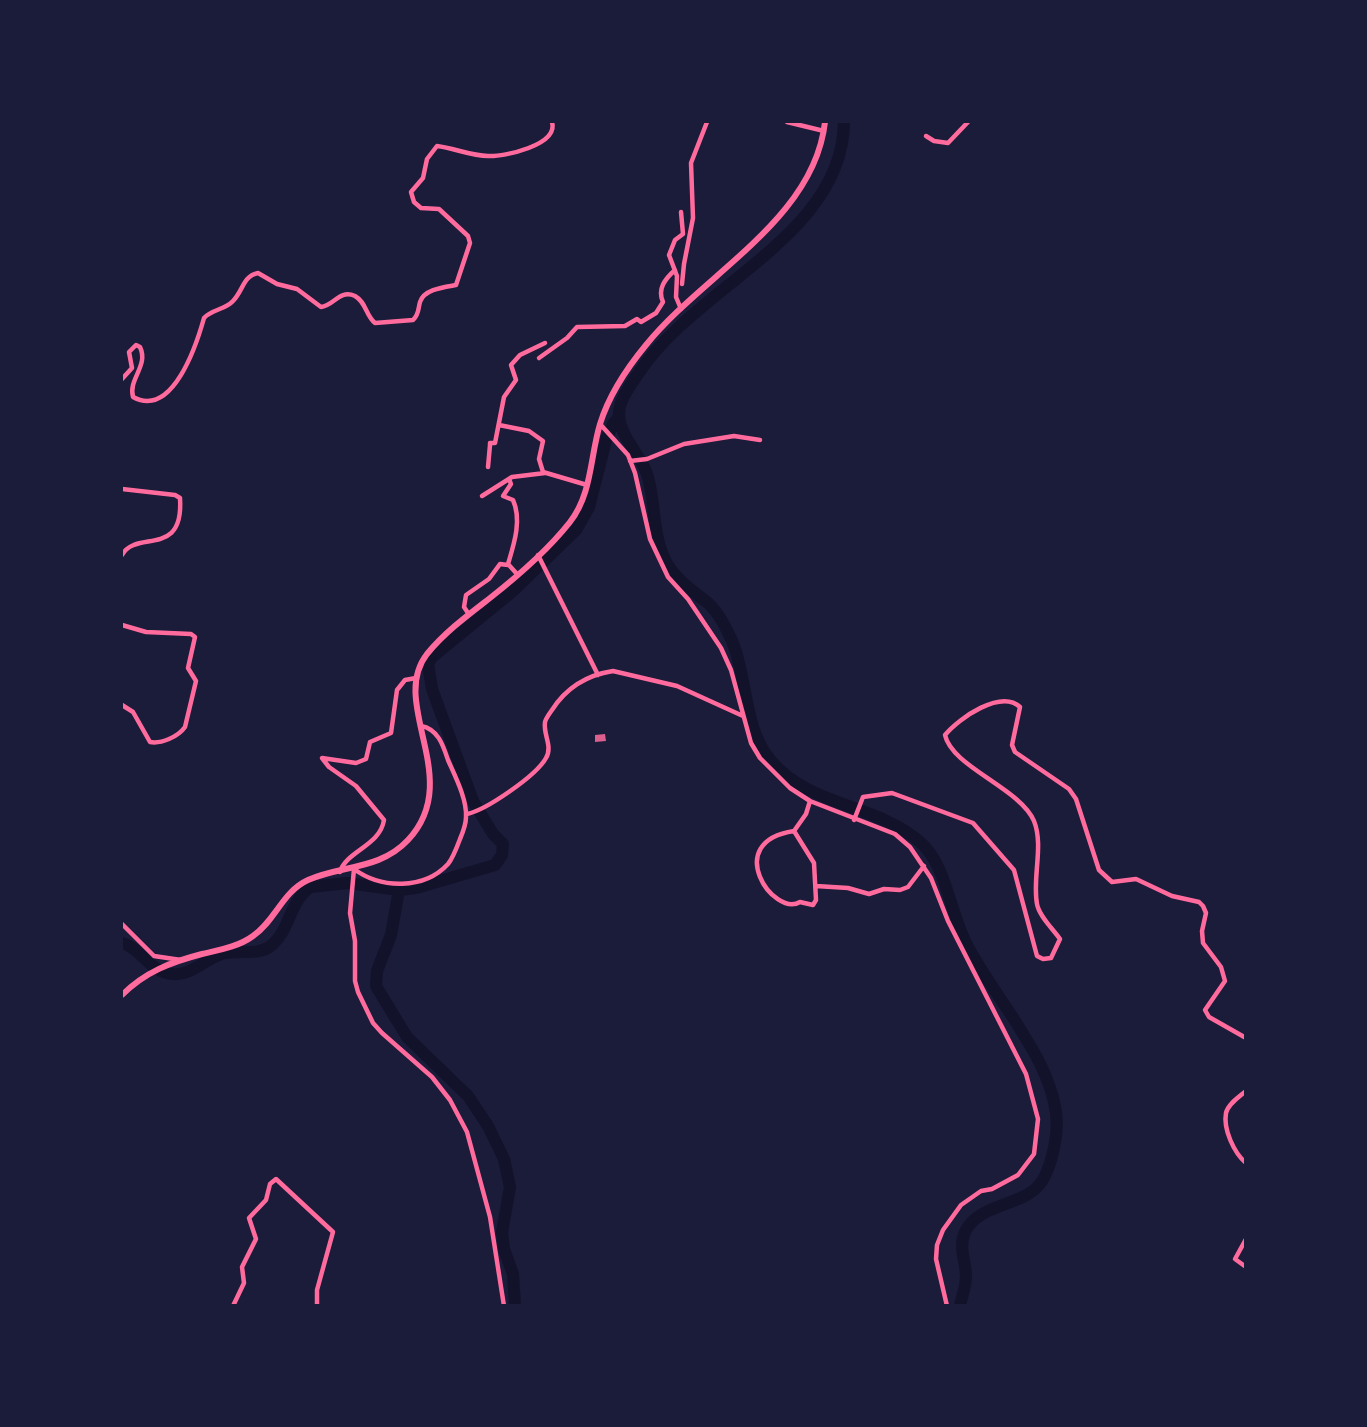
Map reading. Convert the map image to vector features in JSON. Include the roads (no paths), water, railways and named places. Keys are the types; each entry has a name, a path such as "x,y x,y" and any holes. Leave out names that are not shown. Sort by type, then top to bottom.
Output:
{"main road":[{"path":"122,995 151,971 241,943 266,925 288,894 299,885 311,879 354,869 392,854 406,842 424,817 431,787 416,678 421,662 429,651 468,614 539,557 577,512 587,485 602,426 632,362 662,326 733,264 803,186 813,167 825,122"}],"street":[{"path":"122,379 132,368 129,352 136,345 140,347 143,356 132,387 133,397 144,401 163,393 187,368 204,318 209,313 231,303 244,282 253,274 265,274 277,284 297,289 321,307 345,294 350,294 360,299 375,323 413,320 417,316 421,298 426,293 456,285 470,243 468,236 439,209 421,208 414,202 411,192 423,178 430,151 437,146 487,156 504,155 537,145 550,134 552,122"},
{"path":"682,284 693,218 691,163 707,122"},
{"path":"787,122 824,131"},
{"path":"926,136 934,141 948,143 968,122"},
{"path":"681,212 683,234 675,240 669,255 678,280 676,297 681,309"},
{"path":"539,358 567,338 577,327 625,326 637,319 641,322 649,320 663,302 660,294 666,278 675,270"},
{"path":"488,467 490,443 495,443 504,397 516,380 512,366 526,351 545,343"},
{"path":"499,425 529,431 543,441 539,459 540,467 545,473"},
{"path":"602,426 614,438 630,462 650,539 668,577 688,599 721,648 752,743 760,758 790,788 810,801 896,834 903,840 924,866 954,933 1026,1074 1038,1119 1034,1154 1029,1164 1018,1175 1005,1184 972,1196 961,1205 943,1230 937,1245 936,1260 946,1305"},
{"path":"630,462 647,459 684,444 734,436 759,440"},
{"path":"482,496 509,479 545,473 587,485"},
{"path":"508,565 518,516 513,500 502,496 511,484 509,479"},
{"path":"122,489 175,495 180,498 181,504 176,526 169,536 162,540 131,545 122,555"},
{"path":"539,557 598,675"},
{"path":"468,614 464,607 466,595 489,579 500,564 508,565 517,574"},
{"path":"122,625 146,632 191,634 195,637 188,668 196,681 185,727 181,733 158,743 150,742 133,712 122,705"},
{"path":"469,814 525,780 545,760 549,743 545,721 560,698 577,684 598,675 613,671 677,686 743,716"},
{"path":"340,872 343,864 372,841 384,820 356,786 329,767 321,758 356,763 366,759 370,742 391,733 397,690 405,680 416,678"},
{"path":"855,818 863,796 892,793 973,823 1014,870 1037,956 1043,959 1051,958 1060,939 1037,905 1034,820 1009,793 969,764 947,742 945,735 952,727 993,703 1006,700 1015,702 1020,707 1012,745 1015,752 1069,789 1076,799 1099,870 1112,882 1136,879 1172,896 1199,902 1203,906 1206,913 1202,931 1203,943 1221,967 1225,981 1205,1010 1209,1017 1245,1038"},
{"path":"421,726 429,727 442,743 469,814 448,864 426,878 410,884 396,885 374,880 354,869 350,913 355,941 355,981 373,1023 424,1067 442,1088 467,1132 490,1218 504,1305"},
{"path":"794,831 814,863 816,900 813,905 801,902 795,905 788,904 771,893 762,879 758,877 755,860 760,849 771,838 794,831 806,814 810,801"},
{"path":"816,886 848,888 869,894 884,889 900,890 908,887 924,866"},
{"path":"122,924 154,956 182,960"},
{"path":"1245,1091 1232,1103 1226,1113 1230,1137 1236,1154 1245,1163"},
{"path":"232,1305 244,1283 242,1267 256,1239 249,1218 266,1200 270,1184 276,1179 333,1232 316,1290 317,1305"},
{"path":"1245,1239 1235,1259 1245,1268"}],"waterway":[{"path":"844,122 837,162 819,197 793,229 663,343 628,388 619,414 626,438 647,474 658,541 666,562 685,585 712,607 725,626 737,655 755,734 762,748 771,761 787,776 805,788 903,829 929,851 942,875 966,943 1039,1061 1050,1086 1056,1111 1056,1136 1048,1168 1043,1180 1031,1192 980,1216 965,1232 962,1249 966,1280 960,1306"},
{"path":"122,943 134,949 154,967 166,973 181,974 221,954 255,952 268,948 279,938 298,901 310,887 348,883 399,890 416,888 495,865 502,855 503,844 493,834 473,801 432,689 428,664 432,657 514,590 576,530 589,507 606,440 619,417"},
{"path":"399,890 391,935 377,971 376,986 407,1037 468,1096 488,1126 504,1159 510,1187 502,1232 504,1249 513,1274 515,1306"}]}
